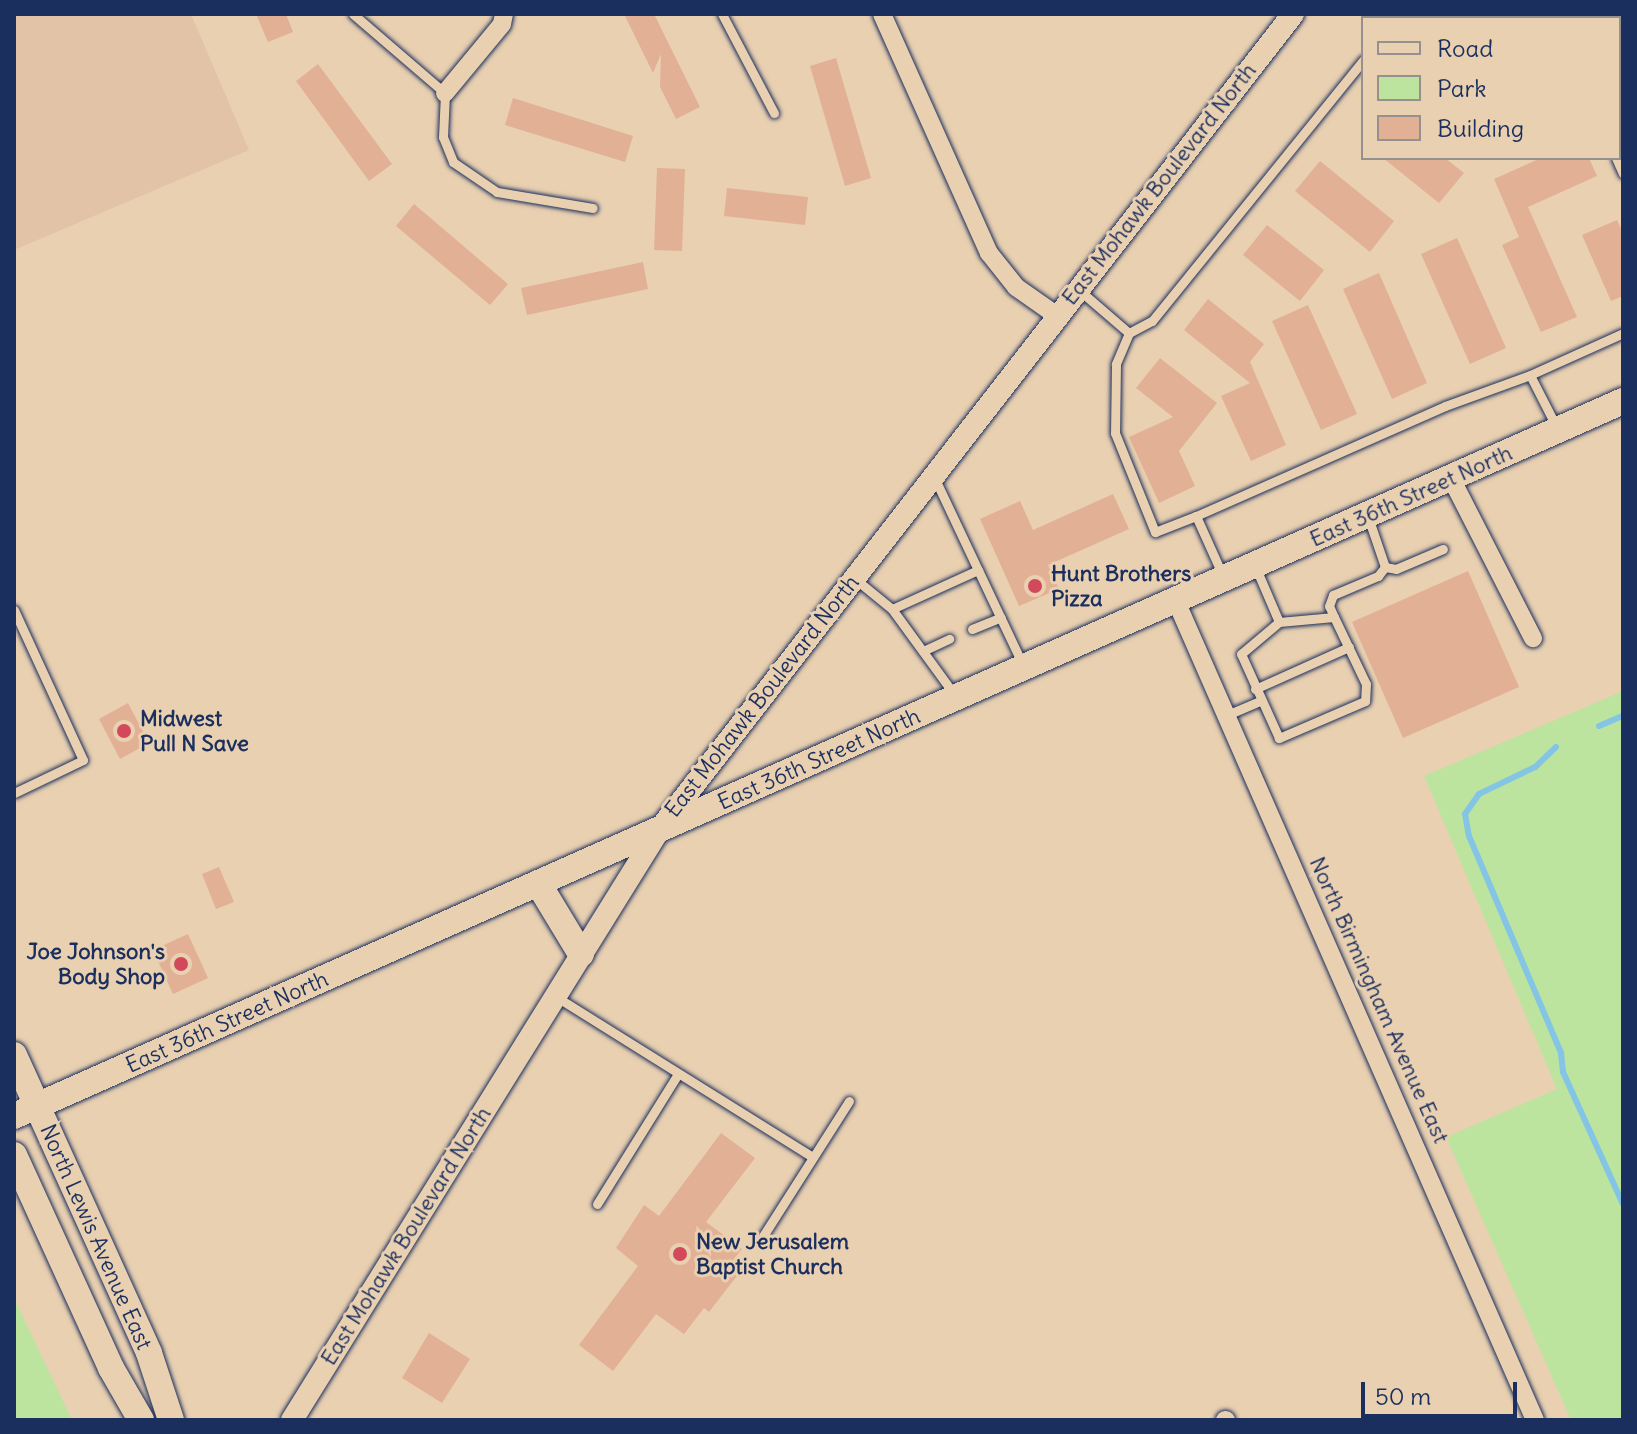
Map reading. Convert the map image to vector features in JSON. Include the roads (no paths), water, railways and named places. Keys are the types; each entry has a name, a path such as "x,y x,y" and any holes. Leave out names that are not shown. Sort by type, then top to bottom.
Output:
{"main road":[{"name":"East 36th Street North","path":"25,1111 1623,401"},
{"path":"538,883 581,954"},
{"name":"North Lewis Avenue East","path":"14,1055 25,1111 149,1353 171,1420"},
{"name":"North Lewis Avenue East","path":"14,1155 111,1368 141,1420"}],"street":[{"path":"445,93 502,24 504,14"},
{"path":"882,14 989,253 1016,287 1056,315"},
{"name":"East Mohawk Boulevard North","path":"292,1420 659,830 1076,288 1293,14"},
{"path":"1451,478 1533,638"},
{"name":"North Birmingham Avenue East","path":"1176,601 1535,1420"}],"lane":[{"path":"353,14 445,93 443,137 453,162 497,192 593,208"},
{"path":"722,14 774,113"},
{"path":"1361,62 1152,321 1129,333 1116,364 1115,433 1155,532 1445,406 1530,375 1623,333"},
{"path":"1076,288 1129,333"},
{"path":"1530,375 1558,430"},
{"path":"933,476 1025,668"},
{"path":"1196,516 1224,579"},
{"path":"1367,516 1385,567"},
{"path":"1385,567 1396,569 1443,549"},
{"path":"1255,565 1279,622"},
{"path":"1334,617 1279,622 1241,654 1279,738 1359,706 1368,694 1366,684 1329,606 1333,595 1378,576 1385,567"},
{"path":"892,609 978,570"},
{"path":"854,577 892,609 957,698"},
{"path":"14,610 83,760 14,793"},
{"path":"972,629 1001,617"},
{"path":"923,651 949,639"},
{"path":"1255,689 1349,647"},
{"path":"1227,715 1260,701"},
{"path":"555,996 813,1157"},
{"path":"597,1204 678,1074"},
{"path":"763,1236 849,1101"}],"waterway":[{"path":"1599,726 1623,716"},
{"path":"1556,747 1535,767 1479,794 1465,814 1469,836 1561,1053 1563,1072 1623,1204"}],"place":[{"name":"Hunt Brothers Pizza","path":"1035,586"},
{"name":"Midwest Pull N Save","path":"124,731"},
{"name":"Joe Johnson's Body Shop","path":"181,964"},
{"name":"New Jerusalem Baptist Church","path":"680,1254"}]}
